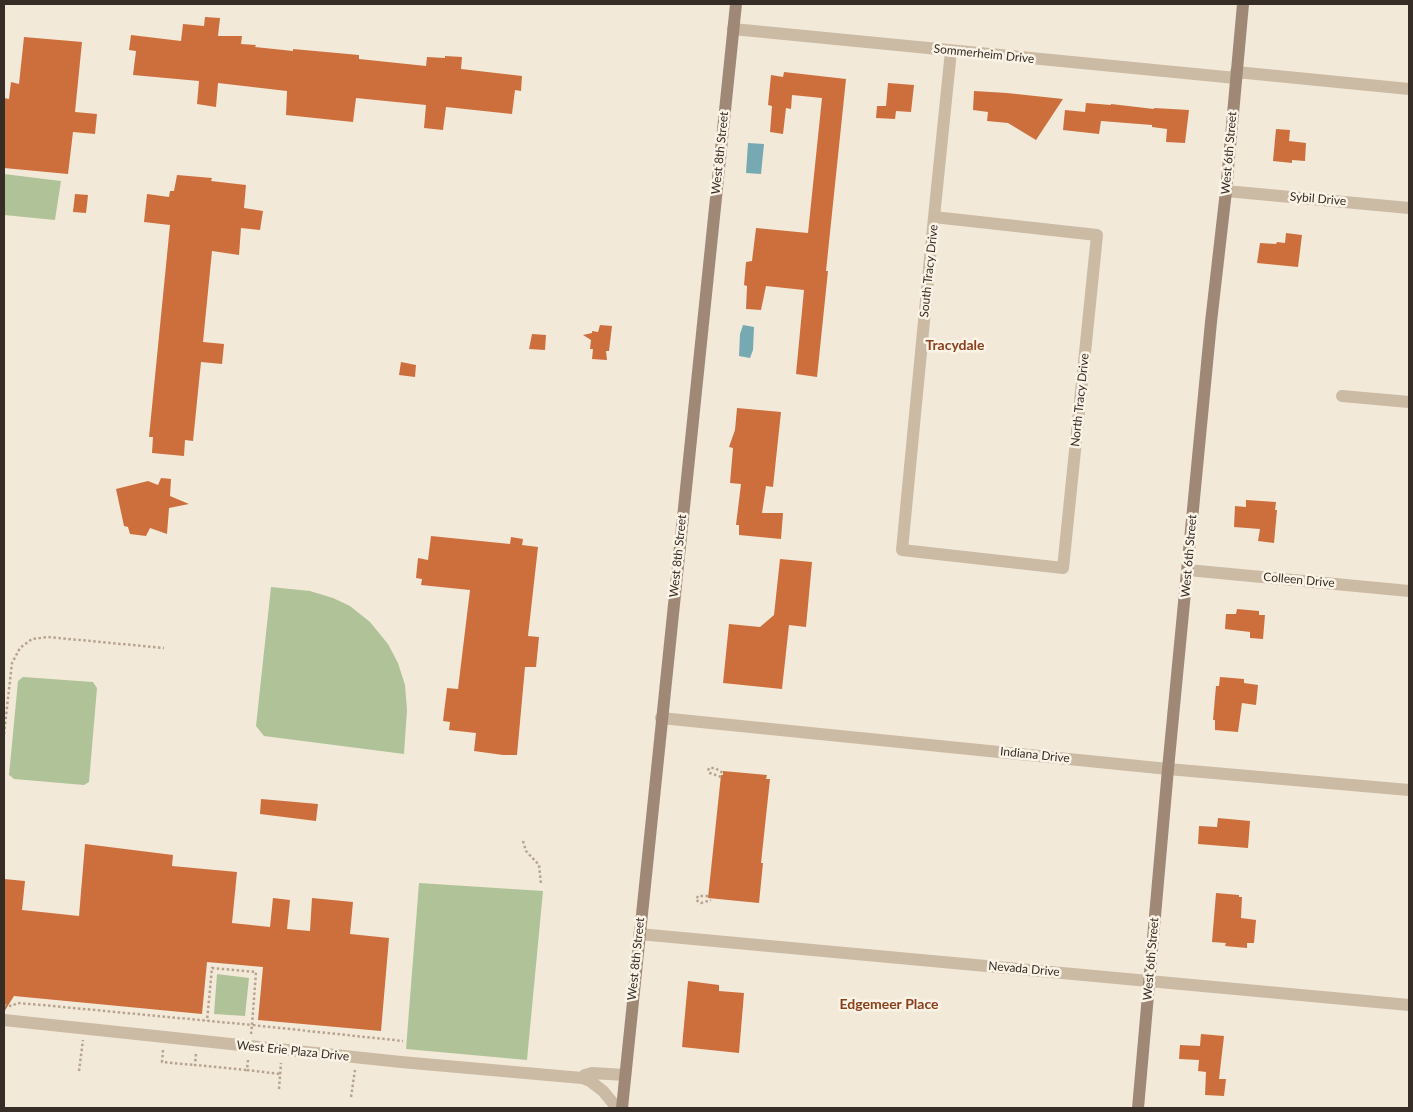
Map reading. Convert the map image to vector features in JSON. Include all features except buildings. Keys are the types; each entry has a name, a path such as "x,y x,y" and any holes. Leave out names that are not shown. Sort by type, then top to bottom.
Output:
{"main road":[{"name":"West 8th Street","path":"622,1108 736,4"},
{"name":"West 6th Street","path":"1138,1108 1168,768 1243,4"}],"street":[{"name":"Sommerheim Drive","path":"733,29 951,51 1409,89"},
{"name":"South Tracy Drive","path":"902,550 951,51"},
{"name":"Sybil Drive","path":"1226,191 1409,208"},
{"name":"North Tracy Drive","path":"902,550 1063,568 1097,235 934,217"},
{"path":"1342,396 1409,402"},
{"name":"Colleen Drive","path":"1188,570 1409,591"},
{"name":"Indiana Drive","path":"661,718 1409,790"},
{"name":"Nevada Drive","path":"639,934 1409,1005"},
{"name":"West Erie Plaza Drive","path":"4,1020 383,1060 582,1078 590,1081 603,1091 616,1108"},
{"name":"West Erie Plaza Drive","path":"582,1078 592,1073 625,1075"}],"path":[{"path":"4,734 12,663 15,654 26,642 38,637 164,648"},
{"path":"721,776 710,773 708,771 709,768 715,768 723,773"},
{"path":"524,841 526,851 539,865 540,884"},
{"path":"708,896 698,896 696,900 701,903 711,900"},
{"path":"207,1021 212,968 256,972 252,1025"},
{"path":"4,1005 12,1006 17,1003 42,1005 403,1041"},
{"path":"265,1072 280,1074"}],"green space":[{"path":"4,174 61,181 55,220 4,215"},
{"path":"271,587 310,591 333,598 350,606 370,622 388,644 398,663 405,685 407,710 404,754 264,736 256,726"},
{"path":"23,677 93,682 97,688 89,782 84,785 14,779 9,775 18,681"},
{"path":"419,883 543,891 527,1060 406,1049"},
{"path":"217,974 249,978 245,1016 214,1014"}],"water":[{"path":"748,143 764,144 761,174 746,173"},
{"path":"743,325 754,327 753,350 750,358 739,356 740,334"}],"district":[{"name":"Tracydale","path":"955,345"},
{"name":"Edgemeer Place","path":"889,1004"}]}
